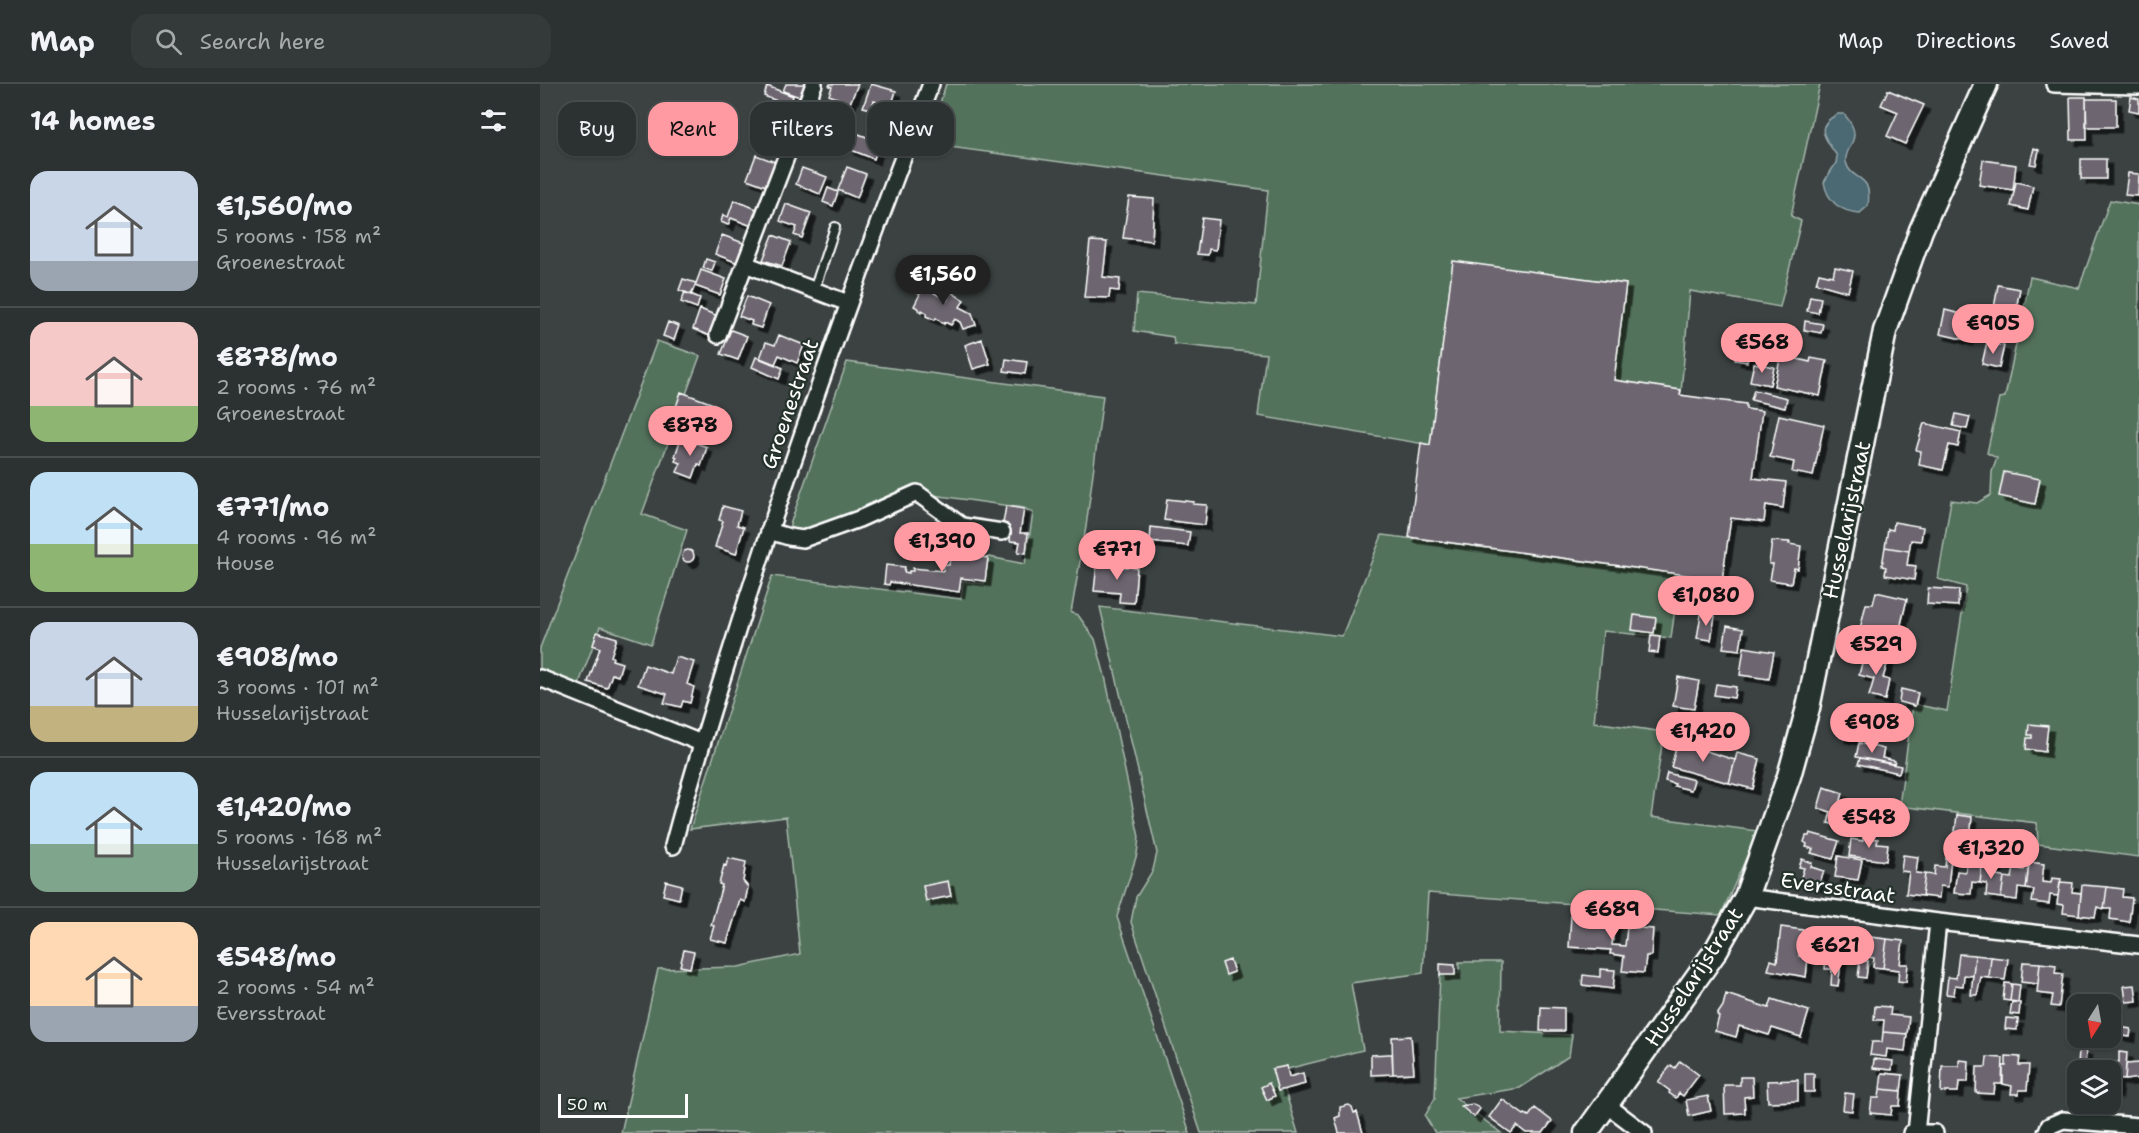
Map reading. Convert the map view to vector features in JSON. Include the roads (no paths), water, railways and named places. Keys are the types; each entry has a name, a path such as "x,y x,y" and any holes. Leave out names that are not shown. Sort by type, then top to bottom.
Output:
{"street":[{"path":"718,335 814,84"},
{"name":"Groenestraat","path":"673,846 701,743 769,531 848,303 931,84"},
{"name":"Husselarijstraat","path":"1586,1133 1715,952 1746,897 1790,776 1808,708 1885,331 1921,230 1986,84"},
{"path":"2054,84 2139,86"},
{"path":"745,264 848,303"},
{"path":"769,531 803,539 859,519 917,494 963,526 1002,532"},
{"path":"540,678 701,743"},
{"name":"Eversstraat","path":"1746,897 2139,945"},
{"path":"1916,1133 1938,922"},
{"path":"1607,1105 1644,1133"},
{"path":"2046,1133 2049,1126 2063,1120 2139,1126"},
{"path":"1911,1133 1935,1133"}],"lane":[{"path":"814,290 835,227"}],"water":[{"path":"1838,114 1844,114 1854,130 1853,142 1846,156 1846,162 1852,173 1865,182 1869,195 1868,206 1860,213 1841,208 1831,200 1824,182 1836,163 1837,156 1826,139 1823,129 1830,119"}]}
